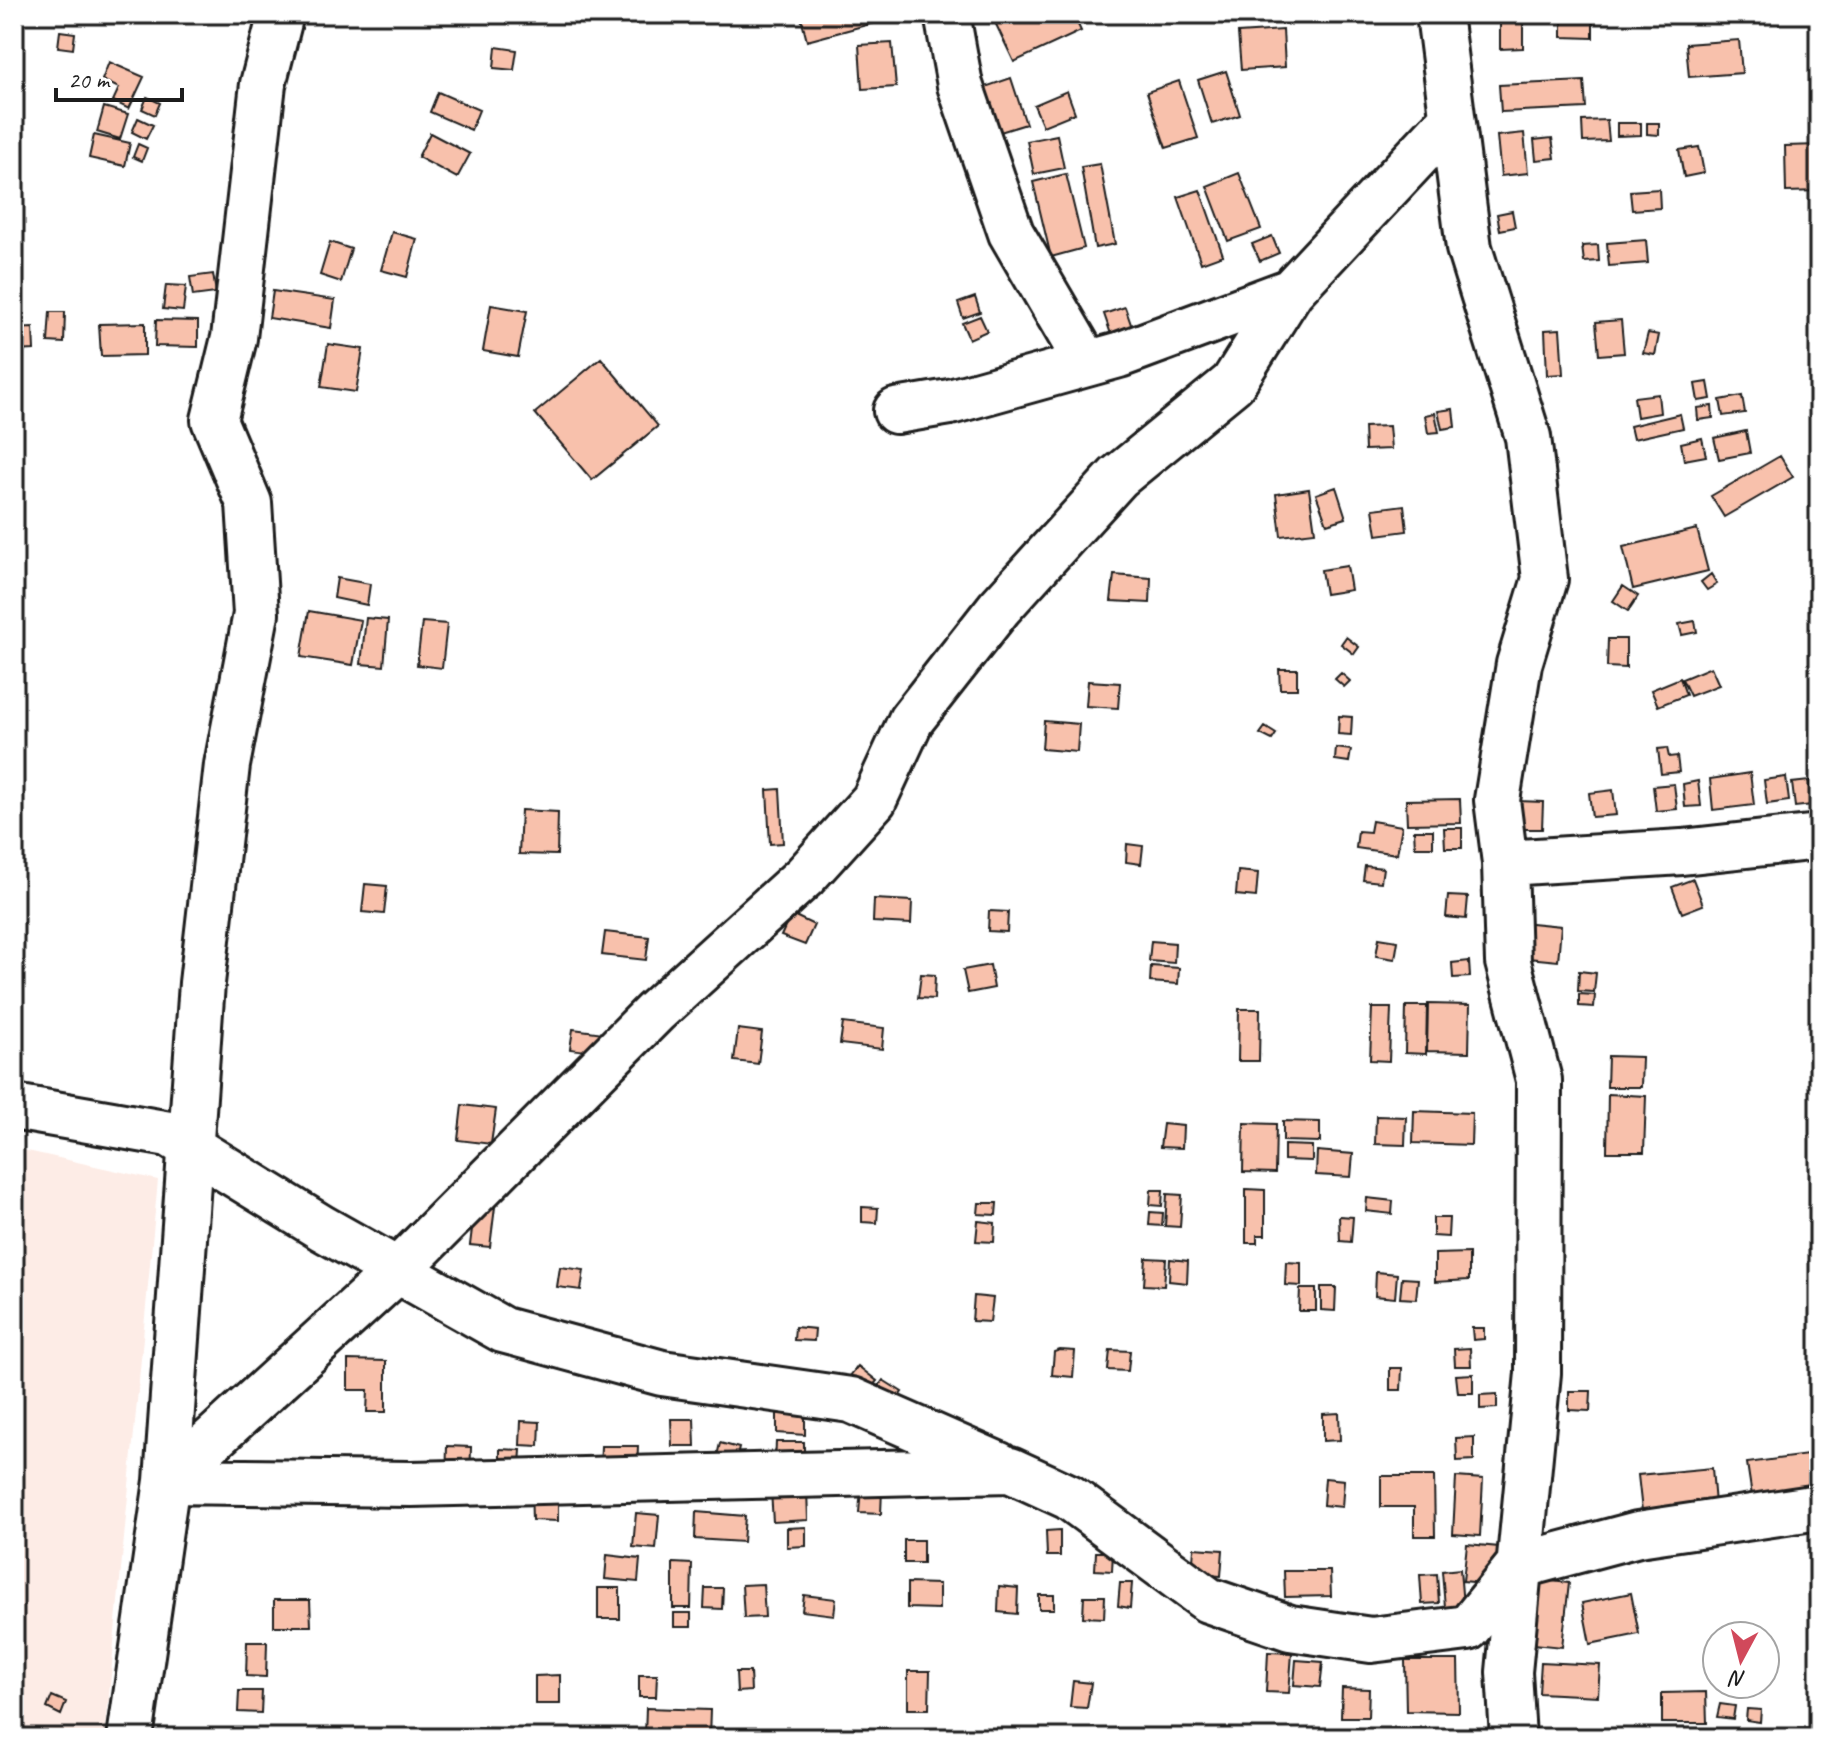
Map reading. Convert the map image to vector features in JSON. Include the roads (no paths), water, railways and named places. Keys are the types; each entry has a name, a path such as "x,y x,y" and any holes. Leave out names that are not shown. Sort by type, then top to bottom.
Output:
{"street":[{"path":"130,1738 167,1481 188,1146 227,765 256,614 249,503 214,420 234,338 263,84 281,14"},
{"path":"947,14 960,85 1011,233 1087,363"},
{"path":"1439,14 1469,248 1528,437 1545,579 1519,664 1497,800 1505,863 1508,962 1539,1080 1538,1373 1509,1672 1513,1738"},
{"path":"167,1481 397,1271 655,1012 805,876 874,800 911,720 999,608 1118,477 1233,383 1291,291 1452,119"},
{"path":"896,411 950,402 1087,363 1291,291"},
{"path":"1505,863 1682,852 1819,837"},
{"path":"14,1107 169,1134 397,1271 503,1330 662,1373 851,1400 1069,1497 1208,1600 1290,1628 1371,1640 1468,1628 1518,1566 1638,1534 1819,1507"},
{"path":"167,1481 411,1484 1010,1470"}]}
